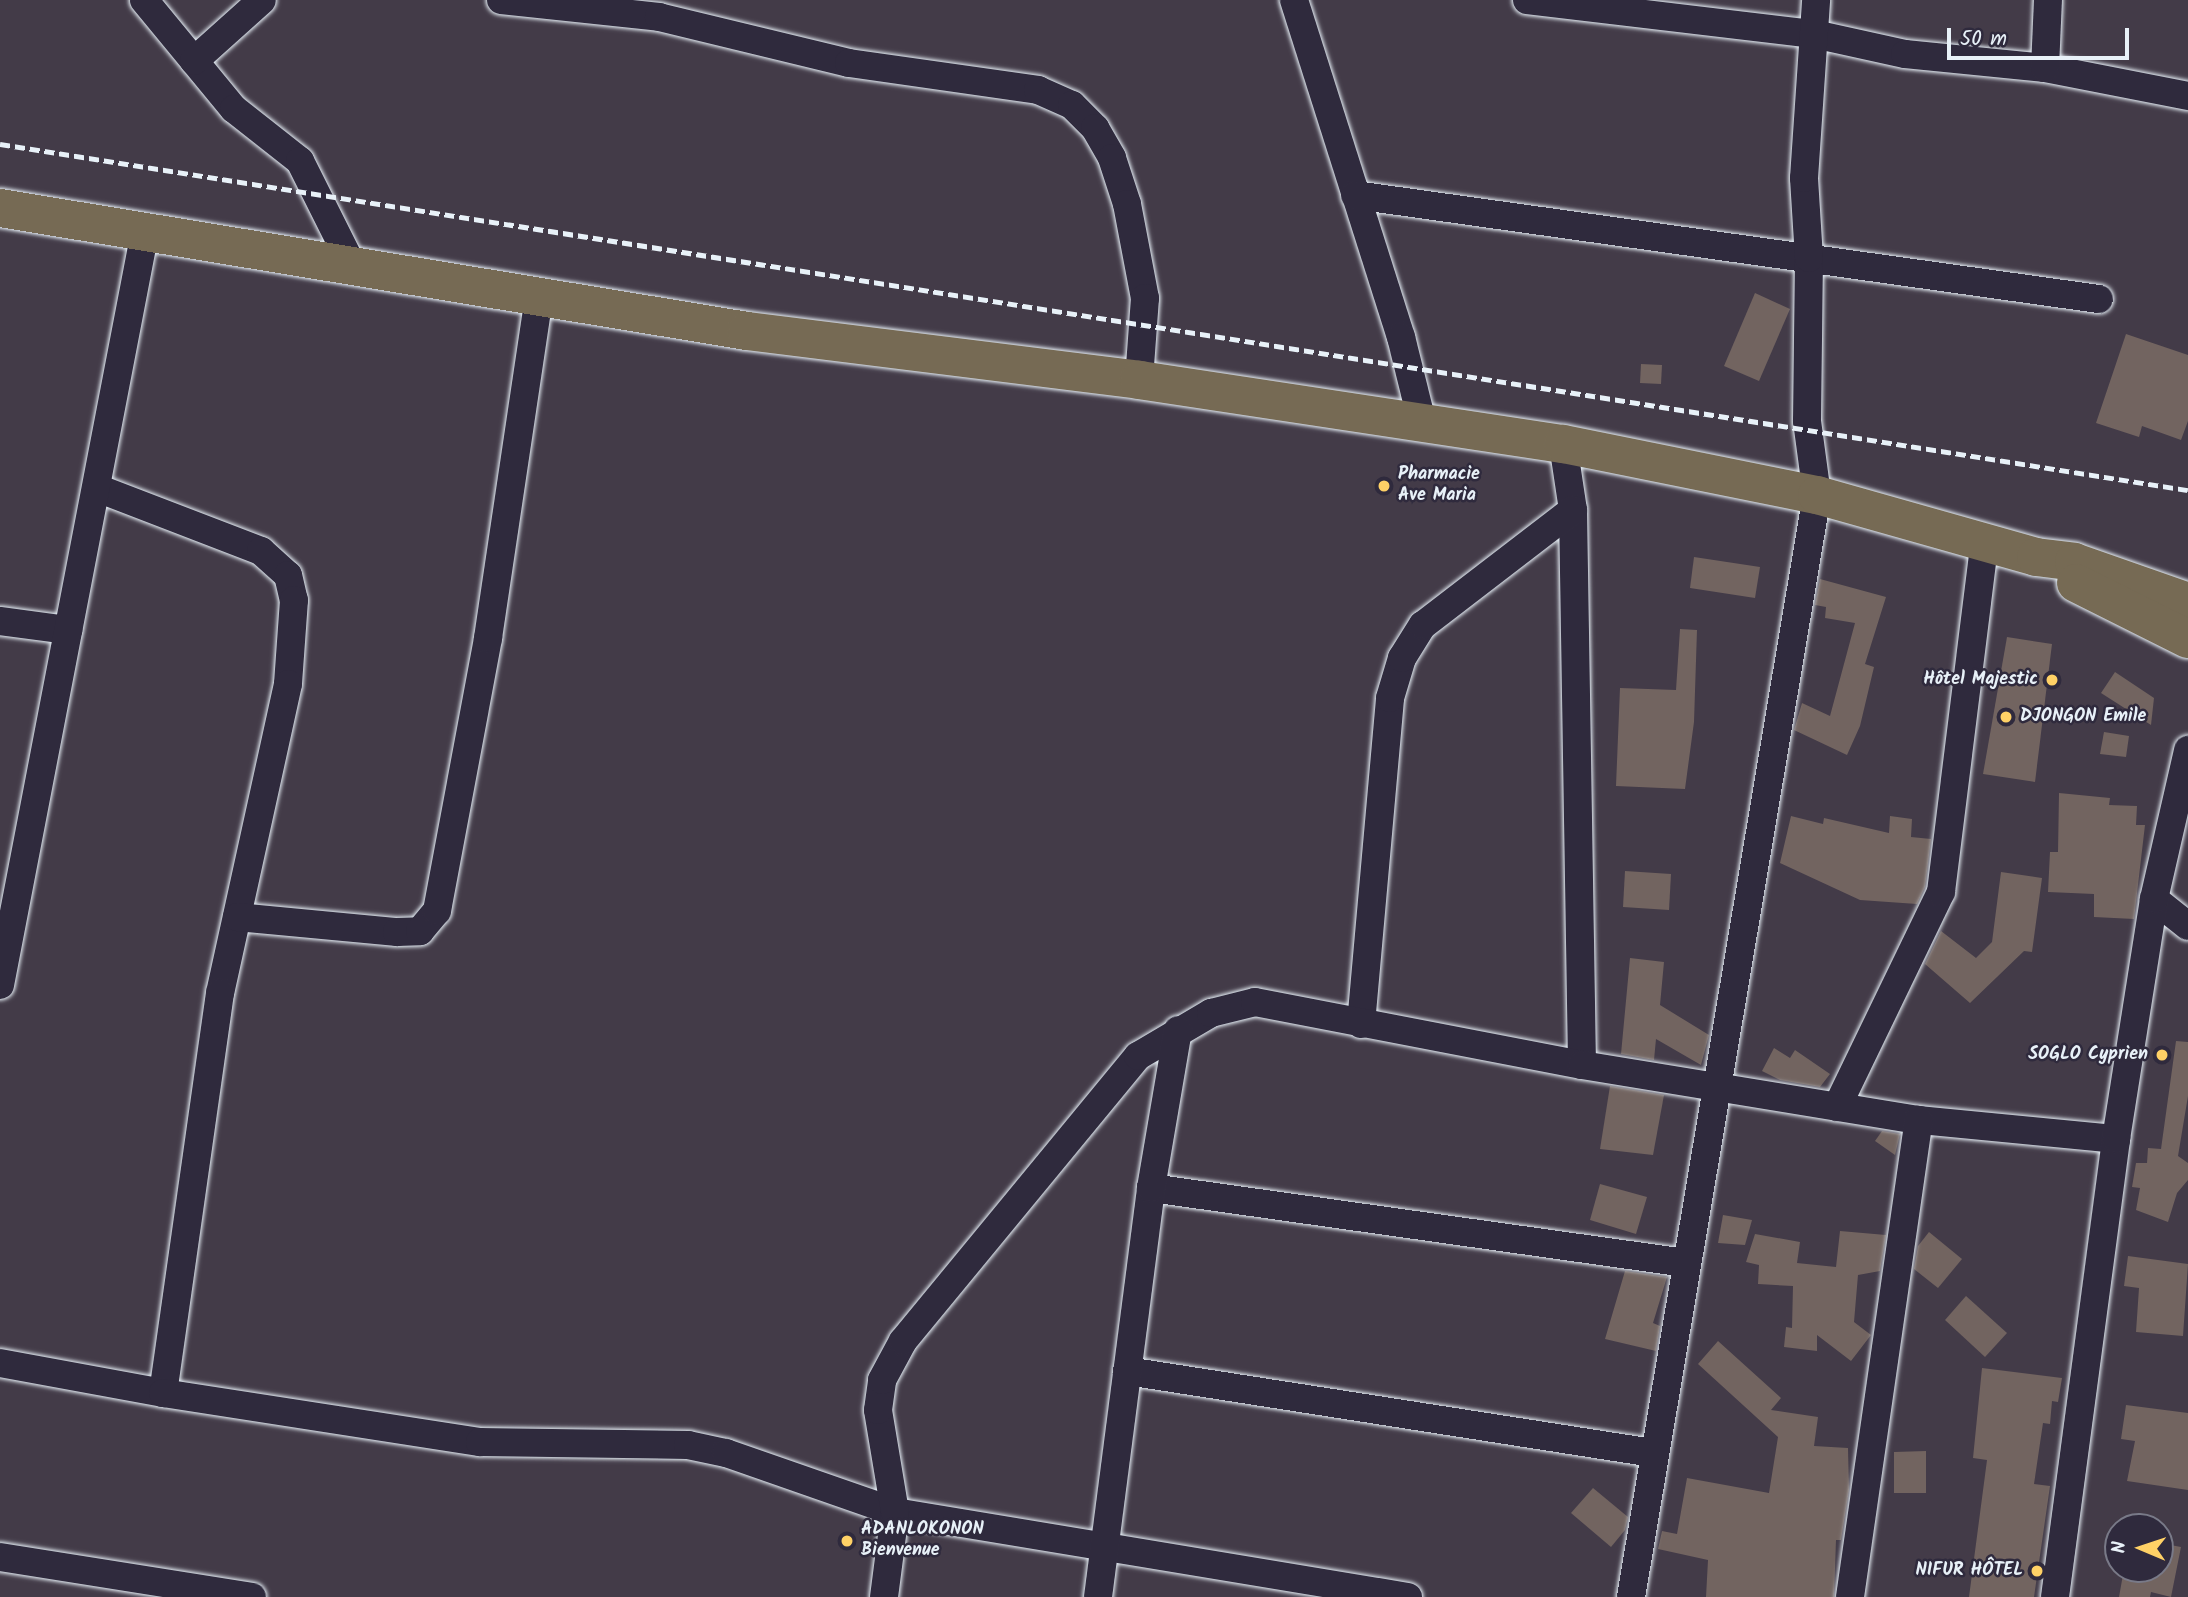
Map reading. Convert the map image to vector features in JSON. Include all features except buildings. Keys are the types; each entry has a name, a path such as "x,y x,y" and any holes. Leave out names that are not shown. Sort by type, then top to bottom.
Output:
{"highway":[{"path":"0,208 747,331 1139,380 1563,444 1817,495 1985,540 2036,557 2074,562 2188,603"},
{"path":"2036,557 2069,579 2188,639"}],"street":[{"path":"144,0 234,109 300,161 353,267"},
{"path":"194,61 261,0"},
{"path":"501,0 659,17 849,63 1038,90 1072,105 1096,128 1112,158 1127,204 1145,298 1139,380"},
{"path":"1294,0 1401,337 1422,422"},
{"path":"1527,0 1657,7 1814,34 1905,54 2045,68 2188,96"},
{"path":"1631,1597 1653,1453 1817,495 1807,421 1809,258 1804,178 1816,0"},
{"path":"2045,68 2048,0"},
{"path":"1355,195 2099,299"},
{"path":"0,985 145,231"},
{"path":"237,917 397,932 420,931 437,911 488,638 539,298"},
{"path":"1563,444 1573,510 1582,1065"},
{"path":"97,488 261,551 288,575 294,600 288,684 220,993 163,1393"},
{"path":"1361,1024 1390,698 1402,658 1423,625 1573,510"},
{"path":"1837,1107 1934,914 1941,892 1985,540"},
{"path":"0,621 68,630"},
{"path":"2056,1597 2116,1139 2154,899 2188,750"},
{"path":"2154,899 2188,926"},
{"path":"884,1597 895,1512 878,1410 882,1380 903,1341 1138,1056 1178,1030 1211,1013 1255,1002 1582,1065 1919,1121 2116,1139"},
{"path":"1098,1597 1151,1188 1178,1030"},
{"path":"1850,1597 1919,1121"},
{"path":"1151,1188 1686,1263"},
{"path":"0,1363 163,1393 480,1442 688,1445 726,1453 895,1512 1103,1550 1408,1597"},
{"path":"1127,1371 1653,1453"},
{"path":"0,1557 252,1597"}],"railway":[{"path":"0,144 2188,490"}],"place":[{"name":"Pharmacie Ave Maria","path":"1384,486"},
{"name":"Hôtel Majestic","path":"2052,680"},
{"name":"DJONGON Emile","path":"2006,717"},
{"name":"SOGLO Cyprien","path":"2162,1055"},
{"name":"ADANLOKONON Bienvenue","path":"847,1541"},
{"name":"NIFUR HÔTEL","path":"2037,1571"}]}
